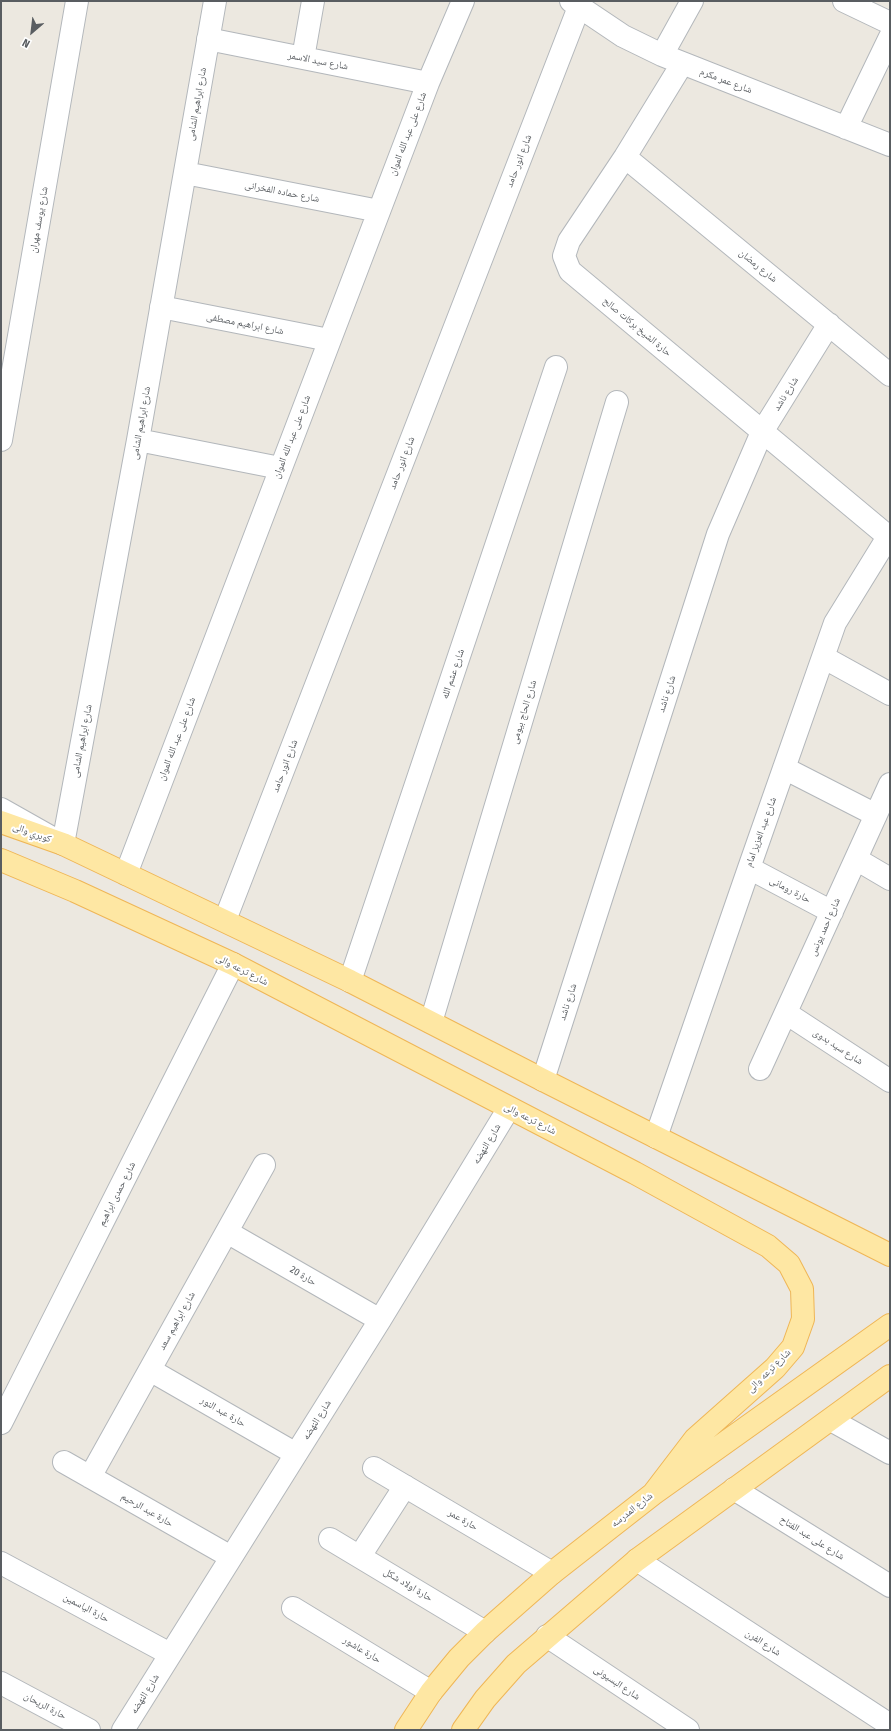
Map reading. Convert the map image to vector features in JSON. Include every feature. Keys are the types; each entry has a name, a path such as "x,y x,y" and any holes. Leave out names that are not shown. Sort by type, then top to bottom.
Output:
{"main road":[{"name":"كوبري والى","path":"1,822 63,844"},
{"path":"63,844 225,920 350,981 890,1255"},
{"name":"شارع ترعه والى","path":"1,860 75,891 233,964 635,1173 768,1246 789,1264 802,1289 803,1319 793,1347 775,1368 695,1439 654,1494"},
{"name":"شارع المدرسه","path":"406,1730 431,1692 459,1658 485,1632 552,1572 654,1494 890,1325"},
{"path":"463,1730 485,1699 516,1664 637,1560 890,1376"}],"street":[{"name":"شارع يوسف مهران","path":"1,440 77,1"},
{"name":"شارع ابراهيم الشامى","path":"63,844 138,440 215,1"},
{"path":"302,58 312,1"},
{"name":"شارع على عبد الله الموان","path":"126,874 428,83 463,1"},
{"path":"662,55 692,1"},
{"path":"844,1 890,23"},
{"name":"شارع عمر مكرم","path":"581,5 623,36 662,55 890,145"},
{"name":"شارع انور حامد","path":"225,920 581,5"},
{"path":"846,128 890,37"},
{"name":"شارع سيد الاسمر","path":"208,39 428,83"},
{"name":"حارة الشيخ بركات صالح","path":"682,64 625,157 569,241 564,256 570,271 889,537"},
{"name":"شارع رمضان","path":"625,157 890,375"},
{"name":"شارع حماده الفخرانى","path":"185,173 379,211"},
{"name":"شارع ابراهيم مصطفى","path":"161,307 329,340"},
{"name":"شارع ناشد","path":"543,1080 718,534 762,432 829,324"},
{"name":"شارع عشم الله","path":"350,981 556,367"},
{"name":"شارع الحاج بيومى","path":"430,1022 617,402"},
{"path":"138,440 280,468"},
{"name":"شارع عبد العزيز امام","path":"656,1137 748,868 836,623 889,537"},
{"path":"823,657 890,694"},
{"path":"784,768 876,815"},
{"name":"شارع احمد يونس","path":"760,1070 890,784"},
{"path":"1,809 63,844"},
{"path":"856,859 890,880"},
{"name":"حارة رومانى","path":"748,868 832,912"},
{"name":"شارع حمدى ابراهيم","path":"1,1423 233,964"},
{"name":"شارع سيد بدوى","path":"786,1013 890,1081"},
{"name":"شارع النهضه","path":"123,1730 380,1320 509,1108"},
{"name":"شارع ابراهيم سعد","path":"90,1477 264,1165"},
{"name":"حارة 20","path":"227,1232 380,1320"},
{"name":"حارة عبد النور","path":"150,1370 296,1454"},
{"path":"831,1420 890,1453"},
{"name":"حارة عبد الرحيم","path":"64,1462 231,1557"},
{"name":"حارة عمر","path":"374,1468 552,1572"},
{"path":"360,1556 404,1486"},
{"name":"شارع على عبد الفتاح","path":"734,1489 890,1586"},
{"name":"حارة اولاد شكل","path":"330,1539 485,1632"},
{"name":"شارع الفرن","path":"637,1560 890,1725"},
{"name":"حارة الياسمين","path":"1,1563 170,1654"},
{"name":"حارة عاشور","path":"293,1608 431,1692"},
{"name":"شارع البسيونى","path":"547,1636 688,1730"},
{"name":"حارة الريحان","path":"1,1683 89,1730"}]}
